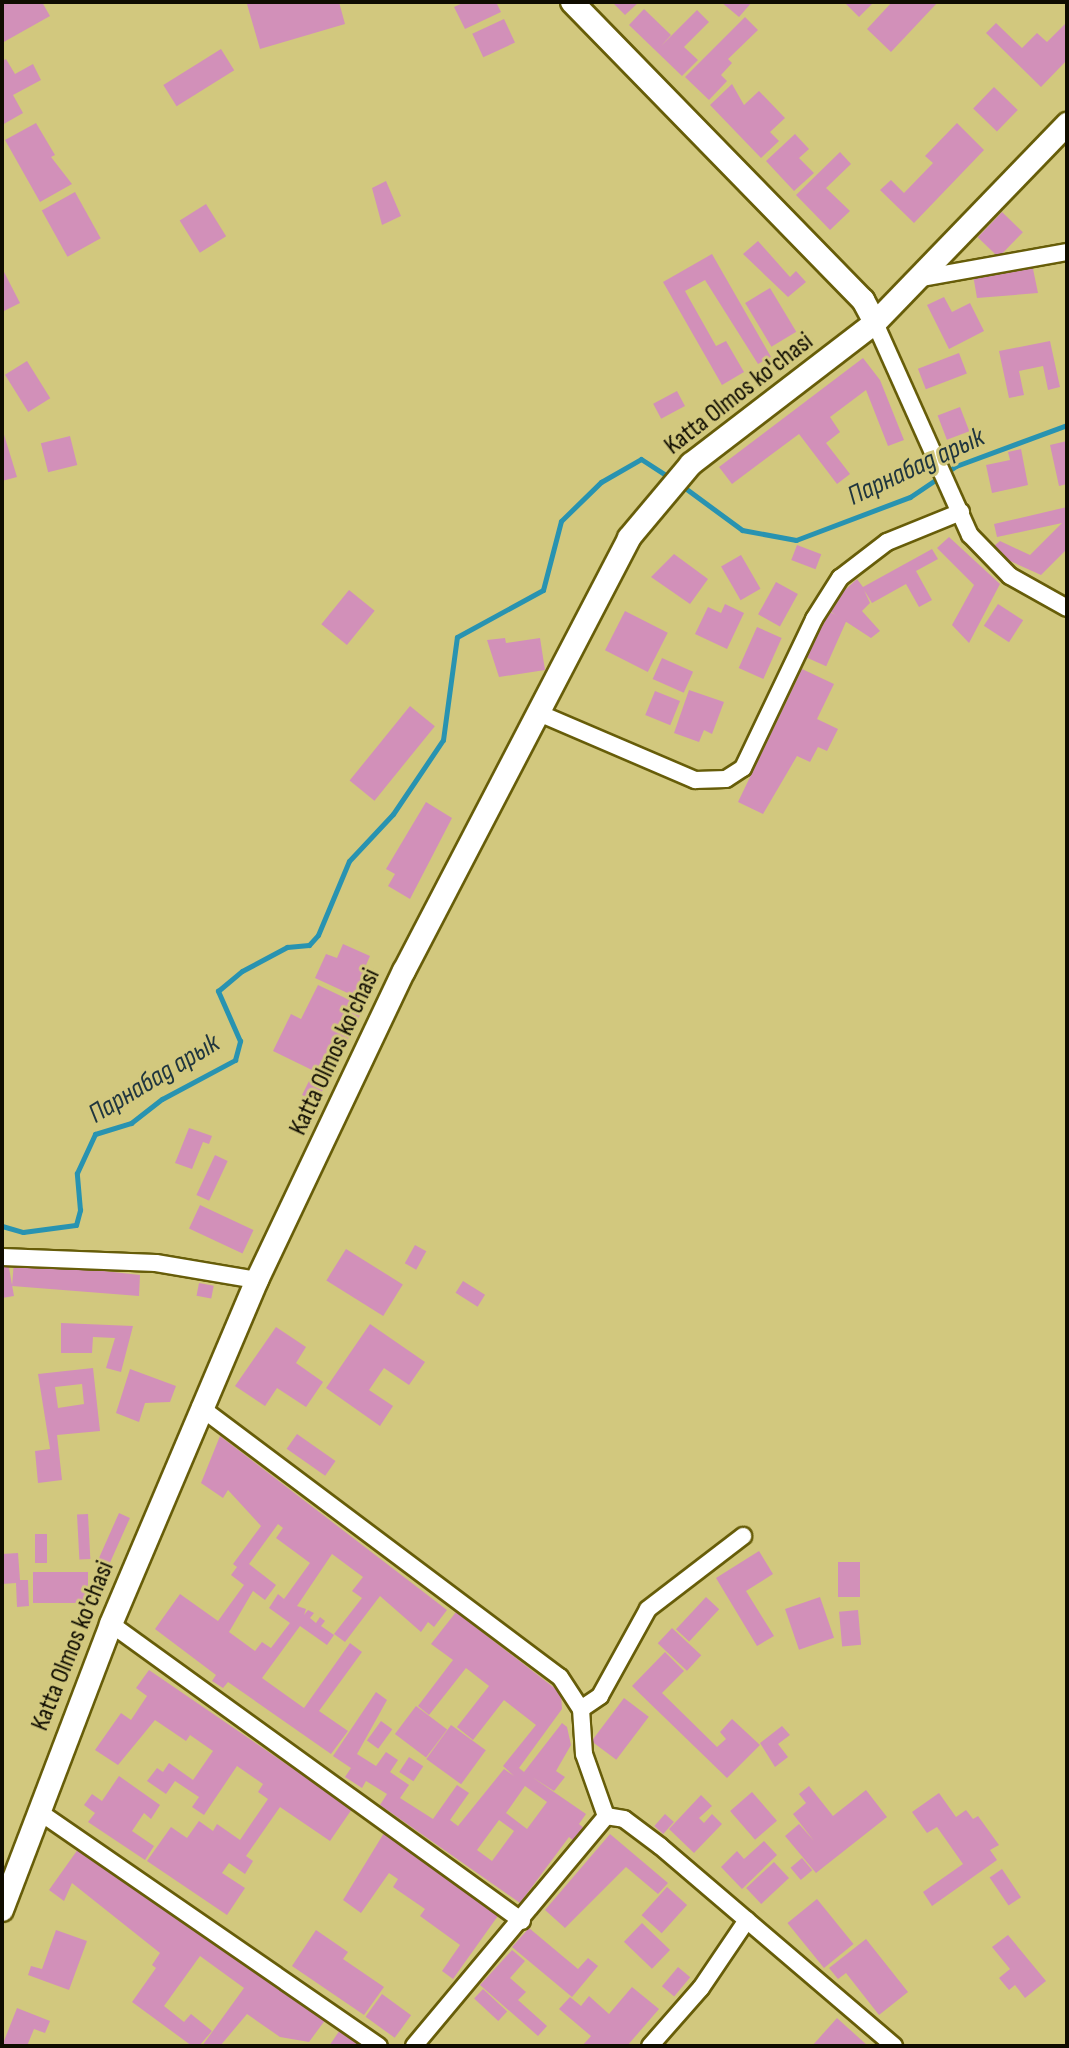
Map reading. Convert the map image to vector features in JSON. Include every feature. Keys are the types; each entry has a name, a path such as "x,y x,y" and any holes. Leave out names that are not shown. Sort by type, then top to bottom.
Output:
{"street":[{"path":"572,2 863,300 970,535 989,560 1067,608"},
{"name":"Katta Olmos ko'chasi","path":"2,1910 111,1624 200,1407 257,1280 404,971 541,714 629,538 661,495 691,464 875,323 922,278 1067,124"},
{"path":"922,278 1067,252"},
{"path":"541,714 695,780 726,779 743,768 814,619 840,578 887,542 961,512"},
{"path":"2,1257 156,1263 257,1280"},
{"path":"200,1407 560,1677 581,1709 584,1754 606,1816"},
{"path":"581,1709 600,1696 648,1609 743,1536"},
{"path":"111,1624 522,1921"},
{"path":"38,1811 379,2046"},
{"path":"414,2046 522,1921 606,1816"},
{"path":"606,1816 624,1819 894,2046"},
{"path":"650,2046 701,1988 747,1920"}],"building":[{"path":"2,2 42,2 50,16 2,43"},
{"path":"339,2 345,24 260,49 247,4"},
{"path":"465,2 496,2 501,12 465,29 454,7"},
{"path":"612,2 639,2 625,15"},
{"path":"721,2 752,2 739,17"},
{"path":"844,2 874,2 859,17"},
{"path":"892,2 938,2 891,52 867,29"},
{"path":"644,9 671,35 661,46 697,10 709,22 684,47 698,60 682,76 629,25"},
{"path":"745,17 758,30 728,59 732,63 721,75 727,81 709,100 685,77"},
{"path":"504,19 515,43 483,57 472,34"},
{"path":"1067,22 1067,60 1041,87 986,33 996,23 1022,48 1037,33 1047,42"},
{"path":"221,49 234,70 177,106 163,85"},
{"path":"6,59 15,74 33,64 41,80 13,95 23,113 2,125 2,61"},
{"path":"732,84 744,105 759,91 785,118 770,132 779,141 761,158 710,105"},
{"path":"994,87 1018,110 997,132 973,109"},
{"path":"36,123 55,155 51,157 72,184 40,202 5,140"},
{"path":"957,123 984,150 914,223 880,190 891,180 904,193 933,163 925,156"},
{"path":"795,134 809,149 799,158 814,173 794,191 766,161"},
{"path":"840,152 851,164 826,188 850,211 830,230 796,195"},
{"path":"386,181 401,216 382,225 372,188"},
{"path":"75,192 101,238 67,257 42,210"},
{"path":"206,204 226,236 200,253 180,220"},
{"path":"1002,212 1023,232 999,257 978,237"},
{"path":"758,241 790,277 796,271 806,282 788,297 743,254"},
{"path":"712,254 771,357 758,364 705,280 685,291 716,346 726,341 744,372 722,385 663,282"},
{"path":"1032,264 1038,293 977,298 973,275"},
{"path":"2,268 20,303 2,312"},
{"path":"770,288 796,332 771,347 745,303"},
{"path":"944,297 952,312 970,303 984,331 949,349 927,305"},
{"path":"1050,341 1060,387 1048,390 1043,366 1019,371 1024,395 1009,398 999,351"},
{"path":"959,353 967,374 926,389 918,369"},
{"path":"863,358 880,380 904,440 888,446 866,390 830,417 840,432 826,443 850,474 837,484 799,434 732,484 719,467"},
{"path":"27,361 50,398 28,412 5,375"},
{"path":"677,391 685,406 661,419 653,404"},
{"path":"960,407 969,431 947,440 938,416"},
{"path":"2,428 17,477 2,481"},
{"path":"70,436 77,465 48,472 41,443"},
{"path":"1067,441 1067,484 1059,486 1050,445"},
{"path":"1021,449 1028,485 992,493 986,465 1010,460 1008,452"},
{"path":"1067,507 1067,549 1041,575 988,551 1000,541 1030,555 1062,523 997,537 994,524"},
{"path":"949,537 1000,584 969,643 952,625 974,585 937,548"},
{"path":"797,545 821,554 816,569 791,560"},
{"path":"932,549 938,559 916,571 932,600 919,607 906,584 872,603 864,590 870,603 862,611 880,631 871,638 825,608 857,579 863,587"},
{"path":"674,554 708,579 690,604 651,577"},
{"path":"741,555 760,589 741,600 721,566"},
{"path":"776,582 798,594 780,626 758,614"},
{"path":"349,590 375,611 347,645 321,624"},
{"path":"725,604 744,613 727,649 695,634 708,607 721,613"},
{"path":"998,604 1023,620 1009,642 984,626"},
{"path":"825,610 847,620 826,666 804,657"},
{"path":"625,611 668,633 648,672 605,650"},
{"path":"757,627 782,638 763,679 739,668"},
{"path":"505,638 506,643 540,638 545,670 499,677 487,640"},
{"path":"662,658 693,672 684,693 653,679"},
{"path":"802,669 834,684 817,719 838,729 827,751 818,747 810,762 797,756 763,814 738,802"},
{"path":"689,690 724,702 712,734 704,730 699,742 674,733"},
{"path":"655,691 680,701 670,725 645,715"},
{"path":"410,706 435,726 374,801 350,781"},
{"path":"426,802 452,818 410,899 388,886 395,874 386,869"},
{"path":"343,944 370,956 363,972 376,978 365,1001 315,978 326,954 337,958"},
{"path":"318,985 364,1007 317,1102 302,1095 314,1071 273,1051 291,1014 301,1019"},
{"path":"189,1128 212,1136 209,1144 203,1142 192,1169 175,1163"},
{"path":"215,1155 228,1161 209,1201 196,1195"},
{"path":"200,1205 253,1230 242,1253 189,1229"},
{"path":"415,1245 426,1251 416,1270 405,1263"},
{"path":"346,1249 403,1285 383,1316 326,1280"},
{"path":"14,1261 140,1275 139,1296 12,1286"},
{"path":"8,1262 14,1296 2,1298 2,1263"},
{"path":"463,1281 485,1295 478,1307 456,1293"},
{"path":"199,1283 214,1286 211,1299 197,1296"},
{"path":"61,1323 133,1326 121,1372 106,1368 115,1338 93,1337 92,1353 61,1353"},
{"path":"370,1324 425,1362 409,1385 384,1368 369,1390 393,1406 380,1426 326,1388"},
{"path":"276,1327 306,1347 296,1363 323,1382 306,1407 277,1388 265,1406 235,1386"},
{"path":"93,1368 100,1431 57,1435 62,1480 38,1483 35,1451 50,1449 38,1374","holes":["82,1384 84,1404 58,1408 55,1387"]},
{"path":"130,1369 176,1386 170,1402 145,1403 139,1422 116,1413"},
{"path":"297,1434 336,1461 325,1476 287,1449"},
{"path":"220,1436 447,1610 434,1627 428,1622 421,1632 380,1596 345,1642 334,1634 362,1598 352,1591 363,1577 332,1554 297,1606 306,1609 304,1615 308,1610 314,1613 310,1618 316,1623 320,1617 325,1621 321,1626 334,1635 327,1645 300,1626 262,1678 304,1708 350,1643 362,1652 319,1711 348,1731 331,1754 228,1682 223,1688 212,1681 216,1675 155,1629 180,1594 218,1621 244,1585 231,1575 237,1567 233,1564 261,1526 228,1490 223,1498 201,1483","holes":["278,1524 283,1528 276,1538 310,1563 284,1599 278,1594 269,1608 290,1623 271,1648 262,1642 255,1651 229,1632 253,1591 265,1600 276,1585 249,1564"]},
{"path":"119,1513 130,1518 110,1564 99,1559"},
{"path":"88,1514 90,1559 79,1560 77,1515"},
{"path":"35,1534 47,1534 47,1563 35,1563"},
{"path":"759,1551 773,1574 746,1591 774,1636 757,1646 716,1578"},
{"path":"18,1553 20,1580 28,1580 29,1606 17,1607 16,1583 2,1584 2,1554"},
{"path":"838,1562 860,1562 860,1597 838,1597"},
{"path":"33,1572 88,1572 88,1603 33,1603"},
{"path":"706,1597 719,1609 689,1641 676,1629"},
{"path":"820,1597 834,1638 799,1650 785,1609"},
{"path":"858,1610 861,1645 842,1647 839,1612"},
{"path":"456,1612 561,1693 562,1709 519,1768 524,1772 562,1723 567,1727 571,1745 556,1771 565,1777 554,1791 532,1777 586,1814 579,1824 585,1829 575,1842 569,1837 520,1903 380,1805 387,1794 366,1781 362,1788 345,1777 351,1768 333,1756 376,1692 387,1700 357,1754 376,1766 386,1752 398,1760 390,1772 409,1785 400,1798 433,1819 457,1785 469,1793 450,1820 458,1826 504,1769 514,1776 503,1766 536,1725 504,1700 473,1740 457,1727 489,1686 466,1668 429,1715 418,1706 453,1660 431,1644","holes":["525,1786 547,1802 527,1829 506,1813","499,1820 514,1831 492,1861 477,1850"]},
{"path":"672,1628 701,1655 687,1671 658,1643"},
{"path":"665,1652 684,1671 662,1693 717,1747 726,1739 720,1732 732,1719 760,1745 727,1778 632,1686"},
{"path":"149,1670 352,1809 330,1841 280,1807 246,1856 253,1861 245,1874 229,1863 222,1873 245,1888 227,1915 147,1861 171,1827 187,1838 199,1821 213,1831 217,1824 240,1840 268,1799 258,1792 263,1784 237,1766 204,1815 192,1807 199,1797 175,1781 166,1794 147,1781 157,1768 163,1772 169,1763 193,1780 213,1751 190,1735 186,1741 155,1720 118,1765 95,1750 121,1713 131,1720 147,1696 136,1688"},
{"path":"624,1698 649,1717 616,1760 592,1741"},
{"path":"416,1706 447,1729 426,1757 395,1734"},
{"path":"381,1721 392,1729 378,1749 367,1740"},
{"path":"451,1725 486,1750 461,1784 426,1759"},
{"path":"782,1726 790,1735 778,1744 788,1757 775,1767 760,1743"},
{"path":"409,1757 423,1766 413,1781 399,1772"},
{"path":"119,1776 160,1805 151,1819 144,1813 132,1831 154,1846 145,1860 88,1822 95,1813 84,1805 92,1794 102,1801"},
{"path":"809,1786 833,1816 866,1790 887,1817 816,1873 785,1836 799,1824 814,1841 793,1814 806,1803 799,1794"},
{"path":"752,1792 777,1821 755,1840 730,1811"},
{"path":"939,1793 956,1817 966,1810 973,1819 978,1816 999,1845 990,1850 997,1860 932,1906 923,1892 963,1864 937,1827 927,1833 912,1812"},
{"path":"701,1795 712,1806 699,1818 704,1823 712,1814 722,1824 694,1853 669,1829"},
{"path":"665,1814 674,1822 663,1834 654,1826"},
{"path":"384,1833 500,1913 453,1979 442,1971 460,1945 420,1916 425,1909 393,1887 398,1879 389,1873 361,1913 343,1900"},
{"path":"610,1834 668,1883 658,1894 626,1867 565,1928 545,1910"},
{"path":"764,1841 777,1855 742,1889 721,1867 737,1851 744,1859"},
{"path":"81,1845 326,2019 309,2042 280,2037 247,2014 220,2046 202,2046 244,1988 200,1956 164,2006 184,2022 191,2014 212,2031 199,2046 192,2046 132,2002 156,1968 152,1965 160,1953 72,1883 64,1901 49,1890"},
{"path":"802,1858 812,1870 801,1880 791,1868"},
{"path":"774,1862 789,1878 761,1904 746,1888"},
{"path":"1002,1869 1021,1897 1009,1906 990,1877"},
{"path":"667,1887 687,1905 662,1933 642,1915"},
{"path":"817,1899 854,1944 824,1968 787,1923"},
{"path":"642,1923 670,1950 652,1969 624,1942"},
{"path":"529,1928 578,1969 588,1958 598,1966 572,1997 512,1947"},
{"path":"56,1930 87,1941 69,1990 28,1975 31,1966 42,1969"},
{"path":"316,1930 348,1952 343,1959 384,1987 364,2015 292,1966"},
{"path":"1008,1935 1046,1981 1025,1998 1015,1985 1009,1990 999,1978 1010,1969 992,1947"},
{"path":"866,1939 908,1992 879,2015 846,1973 838,1979 829,1968"},
{"path":"512,1950 525,1961 510,1978 526,1992 518,2000 547,2026 538,2036 480,1985"},
{"path":"678,1967 690,1977 674,1996 662,1986"},
{"path":"632,1987 659,2009 627,2046 582,2046 591,2036 559,2009 570,1997 581,2006 589,1996 609,2014"},
{"path":"483,1989 507,2012 498,2021 474,1999"},
{"path":"382,1994 411,2015 395,2038 366,2017"},
{"path":"17,2008 50,2021 45,2033 34,2029 27,2046 2,2046"},
{"path":"837,2018 868,2046 812,2046"},
{"path":"342,2027 368,2046 329,2046"}],"waterway":[{"name":"Парнабад арык","path":"681,485 742,530 796,540 910,497 956,466 1067,425"},
{"name":"Парнабад арык","path":"2,1226 23,1232 76,1225 80,1210 77,1173 95,1134 131,1123 162,1099 235,1060 240,1041 218,991 242,971 287,947 309,945 318,935 349,861 393,814 443,740 457,637 543,590 561,521 601,482 641,459 672,479"}]}
